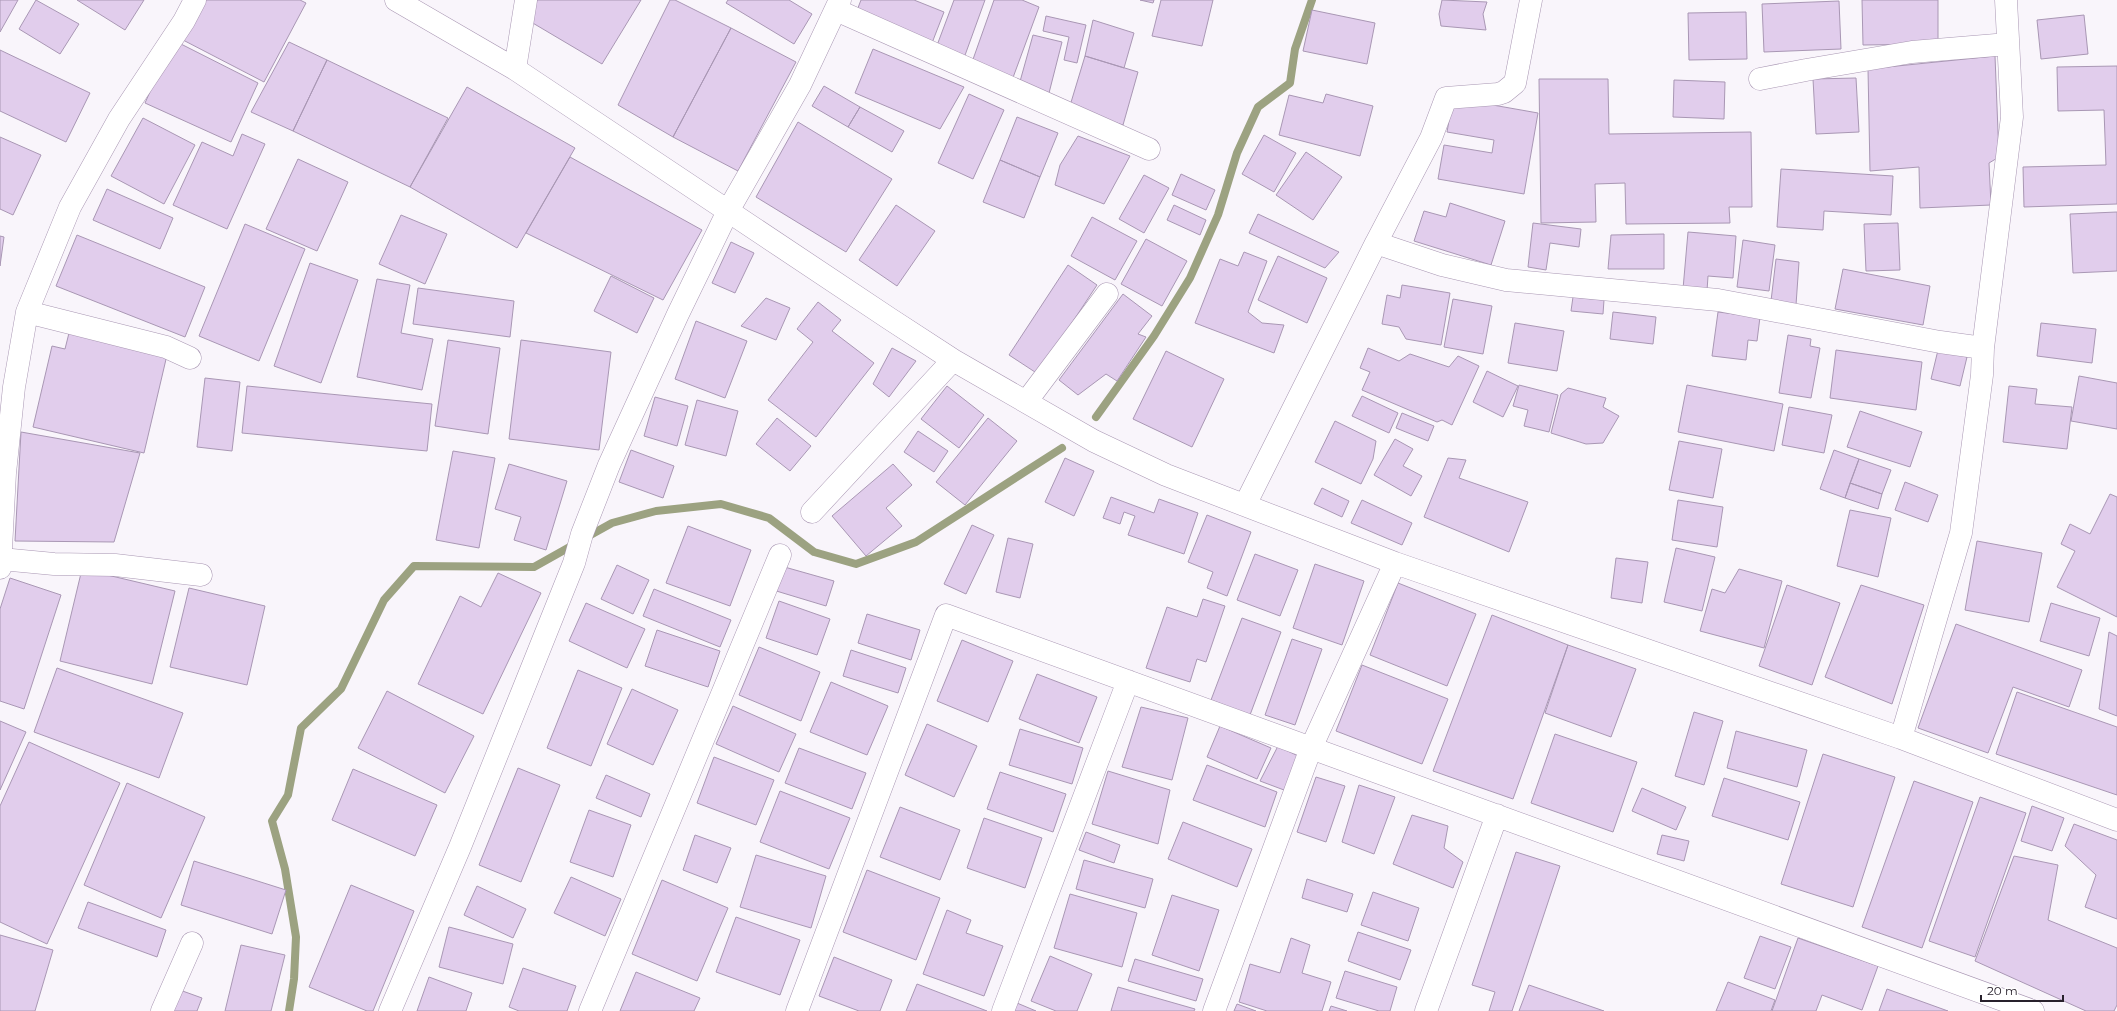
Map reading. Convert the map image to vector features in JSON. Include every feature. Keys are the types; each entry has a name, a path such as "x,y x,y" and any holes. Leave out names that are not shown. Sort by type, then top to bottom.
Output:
{"street":[{"path":"195,0 184,21 119,119 70,207 27,312 14,387 5,473 0,563 115,565 201,576"},
{"path":"396,0 515,69 953,360 1094,441 1166,475 1395,563 1901,738 2117,820"},
{"path":"515,69 526,0"},
{"path":"1245,505 1376,243 1431,138 1446,98 1498,94 1504,92 1514,83 1532,0"},
{"path":"1901,738 1961,533 1982,375 1983,348 2012,117 2006,0"},
{"path":"390,1011 460,847 574,563 582,534 612,458 728,211 800,85 838,5 1149,149"},
{"path":"1760,79 1912,52 2008,44"},
{"path":"1376,243 1442,265 1506,280 1718,300 1940,342 1983,348"},
{"path":"1026,402 1107,294"},
{"path":"27,312 166,348 190,358"},
{"path":"812,512 953,360"},
{"path":"590,1011 780,555"},
{"path":"1214,1011 1311,748 1395,563"},
{"path":"796,1011 946,615 2033,1011"},
{"path":"1003,1011 1128,681"},
{"path":"1426,1011 1497,815"},
{"path":"162,1011 192,943"}],"building":[{"path":"0,0 18,0 0,32"},
{"path":"36,0 79,24 60,54 19,29"},
{"path":"77,0 144,0 125,30"},
{"path":"205,0 300,0 306,3 264,82 183,40"},
{"path":"537,0 641,0 602,64 526,19"},
{"path":"670,0 675,0 731,28 673,137 618,105"},
{"path":"728,0 789,0 812,14 794,44 726,3"},
{"path":"861,0 914,0 944,12 932,43 856,13"},
{"path":"954,0 985,0 964,58 936,48"},
{"path":"994,0 1022,0 1039,7 1011,83 971,65"},
{"path":"1140,0 1154,0 1153,3"},
{"path":"1161,0 1213,0 1202,46 1152,36"},
{"path":"1442,0 1487,2 1483,14 1486,30 1441,26 1439,14"},
{"path":"1862,0 1938,0 1938,44 1863,45"},
{"path":"1839,1 1841,49 1764,52 1762,4"},
{"path":"1312,10 1375,23 1367,64 1303,51"},
{"path":"1746,12 1747,59 1689,60 1688,13"},
{"path":"2084,15 2088,54 2041,59 2037,20"},
{"path":"1046,16 1086,25 1077,63 1064,60 1069,37 1043,31"},
{"path":"1093,20 1134,33 1124,68 1085,56"},
{"path":"731,28 796,62 738,171 673,137"},
{"path":"1033,35 1062,42 1049,93 1019,85"},
{"path":"173,40 258,83 231,142 145,103"},
{"path":"289,42 327,60 293,131 251,112"},
{"path":"873,49 964,87 940,129 855,93"},
{"path":"0,50 90,93 66,142 0,111"},
{"path":"1085,56 1138,72 1123,125 1069,109"},
{"path":"1995,56 1999,157 1989,163 1991,205 1920,208 1919,167 1870,171 1868,69"},
{"path":"327,60 448,118 410,187 293,131"},
{"path":"2117,66 2117,204 2024,207 2023,167 2106,165 2104,110 2058,111 2057,67"},
{"path":"1856,78 1859,132 1816,134 1813,79"},
{"path":"1539,79 1608,79 1609,134 1751,132 1752,207 1729,207 1730,223 1626,224 1625,183 1595,184 1596,222 1541,223"},
{"path":"1674,80 1725,82 1724,119 1673,117"},
{"path":"824,86 860,107 848,127 812,106"},
{"path":"467,87 575,148 517,248 410,187"},
{"path":"969,94 1004,110 973,179 938,163"},
{"path":"1326,94 1373,106 1360,156 1279,135 1289,95 1323,103"},
{"path":"1453,98 1538,113 1524,194 1438,179 1444,145 1492,153 1494,140 1447,132"},
{"path":"860,107 904,131 892,152 848,127"},
{"path":"1017,117 1058,133 1040,177 1000,160"},
{"path":"143,118 195,145 164,204 111,176"},
{"path":"798,122 892,179 846,252 756,197"},
{"path":"242,134 265,144 227,229 173,205 202,142 233,156"},
{"path":"1264,135 1296,153 1274,192 1242,174"},
{"path":"1078,136 1130,156 1104,204 1055,185 1060,165"},
{"path":"0,137 41,155 13,215 0,209"},
{"path":"1306,152 1342,177 1313,220 1276,195"},
{"path":"570,157 702,230 663,300 526,233"},
{"path":"298,159 348,182 317,251 266,229"},
{"path":"1000,160 1040,177 1024,218 983,202"},
{"path":"1781,169 1893,176 1891,215 1824,211 1823,230 1777,227"},
{"path":"1181,174 1215,190 1206,210 1172,195"},
{"path":"1144,175 1169,188 1144,233 1119,219"},
{"path":"107,189 173,218 160,249 93,220"},
{"path":"1450,203 1505,221 1491,265 1414,241 1424,211 1446,217"},
{"path":"896,205 935,231 897,286 859,260"},
{"path":"1174,205 1206,220 1200,235 1167,220"},
{"path":"2117,212 2117,271 2073,273 2070,214"},
{"path":"1258,214 1339,252 1325,268 1249,233"},
{"path":"401,215 447,234 425,284 379,264"},
{"path":"1092,217 1137,241 1115,280 1071,256"},
{"path":"1533,223 1581,229 1579,247 1550,243 1546,270 1528,267"},
{"path":"1898,223 1900,270 1866,271 1864,224"},
{"path":"245,224 305,249 259,361 199,336"},
{"path":"1688,232 1736,236 1733,278 1708,276 1707,291 1683,289"},
{"path":"1664,234 1664,269 1608,269 1611,235"},
{"path":"77,235 205,287 185,337 56,286"},
{"path":"0,236 4,237 0,266"},
{"path":"1146,239 1187,261 1162,306 1121,284"},
{"path":"1743,240 1775,245 1769,291 1737,287"},
{"path":"731,242 754,253 735,293 712,283"},
{"path":"1244,252 1267,261 1248,312 1262,323 1284,325 1274,353 1195,323 1220,259 1238,266"},
{"path":"1278,256 1327,278 1307,323 1258,300"},
{"path":"1776,259 1799,262 1796,305 1771,301"},
{"path":"310,263 358,280 321,383 274,366"},
{"path":"1068,265 1097,285 1038,374 1009,355"},
{"path":"1843,269 1930,286 1923,325 1835,309"},
{"path":"611,276 654,298 637,333 594,311"},
{"path":"377,279 410,285 401,333 433,339 422,390 357,377"},
{"path":"1402,285 1450,293 1441,345 1406,339 1399,327 1382,324 1387,295 1400,298"},
{"path":"418,288 514,301 510,337 413,324"},
{"path":"1123,294 1152,316 1138,334 1146,337 1117,381 1106,374 1078,395 1059,380"},
{"path":"1573,297 1604,300 1603,314 1571,311"},
{"path":"766,298 790,308 776,340 741,326"},
{"path":"1453,299 1492,306 1483,354 1444,347"},
{"path":"818,302 841,320 832,331 874,363 816,437 768,400 813,342 797,329"},
{"path":"1613,312 1656,317 1653,344 1610,339"},
{"path":"1718,312 1760,317 1757,341 1748,340 1746,360 1712,356"},
{"path":"696,321 747,341 725,398 675,379"},
{"path":"1515,323 1564,331 1557,371 1508,363"},
{"path":"2041,323 2096,329 2092,363 2037,356"},
{"path":"69,333 167,355 144,453 33,427 52,346 65,349"},
{"path":"1788,335 1811,339 1810,346 1820,348 1811,398 1779,393"},
{"path":"448,340 500,348 488,434 435,426"},
{"path":"521,340 611,352 599,450 509,439"},
{"path":"892,348 916,361 889,397 873,384"},
{"path":"1368,348 1399,361 1410,354 1449,367 1458,356 1479,366 1452,425 1442,420 1437,422 1362,390 1370,372 1360,368"},
{"path":"1836,350 1922,362 1916,410 1830,398"},
{"path":"1938,350 1967,357 1960,386 1931,379"},
{"path":"1166,351 1224,379 1192,447 1133,419"},
{"path":"1487,371 1518,386 1503,417 1473,402"},
{"path":"2079,376 2117,383 2117,429 2071,421"},
{"path":"205,378 240,382 232,451 197,447"},
{"path":"1519,385 1558,395 1549,432 1524,426 1528,410 1513,406"},
{"path":"1687,385 1783,404 1774,451 1678,432"},
{"path":"247,386 432,404 427,451 242,433"},
{"path":"947,386 984,415 959,448 921,419"},
{"path":"2009,386 2037,389 2035,404 2072,407 2067,449 2003,442"},
{"path":"1568,388 1606,398 1603,407 1619,416 1603,443 1586,444 1551,433 1561,394"},
{"path":"1362,396 1398,413 1389,433 1352,416"},
{"path":"655,397 688,406 677,446 644,436"},
{"path":"697,400 738,411 726,456 685,445"},
{"path":"1789,407 1832,415 1824,453 1782,445"},
{"path":"1860,411 1922,432 1910,467 1847,447"},
{"path":"1402,413 1434,426 1428,441 1396,428"},
{"path":"777,418 811,446 790,471 756,444"},
{"path":"988,418 1017,441 965,505 936,482"},
{"path":"1335,421 1376,441 1373,459 1361,484 1315,462"},
{"path":"918,431 948,451 934,472 904,452"},
{"path":"21,432 140,453 114,542 15,541"},
{"path":"1395,439 1413,449 1403,466 1422,476 1411,496 1374,475"},
{"path":"1679,441 1722,449 1713,498 1669,490"},
{"path":"631,450 674,466 663,498 619,482"},
{"path":"1834,450 1859,459 1845,498 1820,489"},
{"path":"453,451 495,458 479,548 436,540"},
{"path":"1065,458 1094,471 1074,516 1045,502"},
{"path":"1448,458 1466,460 1459,478 1528,502 1509,552 1424,517"},
{"path":"1859,459 1891,470 1882,494 1850,483"},
{"path":"509,464 567,481 546,550 514,540 521,517 495,509"},
{"path":"893,464 912,485 886,508 902,526 866,556 832,516"},
{"path":"1905,482 1938,495 1928,522 1895,510"},
{"path":"1850,483 1882,494 1878,509 1845,498"},
{"path":"1322,488 1349,501 1342,517 1314,504"},
{"path":"2110,494 2117,497 2117,617 2057,587 2075,551 2061,544 2070,524 2090,534"},
{"path":"1111,497 1154,513 1159,499 1198,513 1184,554 1128,535 1135,516 1124,512 1120,524 1103,518"},
{"path":"1362,500 1412,523 1402,545 1351,523"},
{"path":"1678,500 1723,507 1717,547 1672,540"},
{"path":"1850,510 1891,518 1878,577 1837,566"},
{"path":"1207,515 1251,532 1227,596 1207,588 1213,572 1188,562"},
{"path":"972,525 994,535 966,594 944,584"},
{"path":"688,526 751,550 730,606 666,583"},
{"path":"1008,538 1033,544 1020,598 996,592"},
{"path":"1977,541 2042,553 2029,622 1965,610"},
{"path":"1676,548 1715,557 1702,611 1664,602"},
{"path":"1255,554 1298,570 1280,616 1237,600"},
{"path":"1616,558 1648,562 1642,603 1611,598"},
{"path":"1315,564 1364,581 1342,645 1293,628"},
{"path":"617,565 649,580 633,614 601,599"},
{"path":"781,566 834,581 826,606 773,590"},
{"path":"82,569 175,591 152,684 60,661"},
{"path":"1739,569 1782,581 1764,648 1700,631 1712,589 1725,593"},
{"path":"498,573 541,593 483,714 418,684 460,596 481,607"},
{"path":"10,578 61,595 24,709 0,701 0,609"},
{"path":"1398,583 1476,614 1447,686 1370,655"},
{"path":"1787,585 1840,603 1812,685 1759,666"},
{"path":"1861,585 1924,605 1892,704 1825,677"},
{"path":"189,588 265,606 247,685 170,667"},
{"path":"654,589 731,620 720,647 643,616"},
{"path":"1203,599 1225,606 1206,662 1197,659 1190,682 1146,668 1167,607 1197,617"},
{"path":"779,601 830,619 817,655 766,638"},
{"path":"586,603 645,629 627,668 569,641"},
{"path":"2051,603 2100,618 2089,656 2040,641"},
{"path":"867,614 920,630 911,660 858,643"},
{"path":"1492,615 1568,645 1513,799 1433,771"},
{"path":"1242,618 1281,632 1250,715 1211,700"},
{"path":"1956,624 2082,670 2069,707 2013,687 1988,753 1918,728"},
{"path":"657,630 720,651 708,687 645,666"},
{"path":"2109,632 2117,636 2117,716 2099,709"},
{"path":"1292,639 1322,649 1295,725 1265,715"},
{"path":"962,640 1013,661 988,722 937,701"},
{"path":"1568,645 1636,669 1611,737 1545,713"},
{"path":"759,647 820,672 801,721 739,695"},
{"path":"851,650 906,668 898,693 843,676"},
{"path":"1362,665 1448,699 1422,764 1336,731"},
{"path":"57,668 183,713 159,778 34,732"},
{"path":"578,670 622,688 591,766 547,748"},
{"path":"1037,674 1097,697 1079,743 1019,719"},
{"path":"831,682 888,706 867,755 810,732"},
{"path":"632,689 678,710 653,765 607,744"},
{"path":"387,691 474,736 445,793 358,748"},
{"path":"2017,692 2117,727 2117,795 1996,754"},
{"path":"733,706 796,734 779,772 716,744"},
{"path":"1141,707 1188,718 1172,780 1122,767"},
{"path":"1694,712 1723,721 1704,785 1675,776"},
{"path":"0,721 26,732 0,790"},
{"path":"927,724 977,746 954,797 905,775"},
{"path":"1220,726 1271,748 1257,779 1207,757"},
{"path":"1020,729 1083,748 1072,784 1009,765"},
{"path":"1736,731 1807,750 1797,787 1727,768"},
{"path":"1555,734 1637,762 1613,832 1531,803"},
{"path":"29,742 120,783 47,944 0,922 0,806"},
{"path":"1278,746 1302,758 1284,790 1260,781"},
{"path":"799,748 866,773 852,809 785,783"},
{"path":"1823,754 1895,777 1853,907 1781,884"},
{"path":"714,757 774,780 756,825 697,803"},
{"path":"1207,765 1277,792 1265,827 1193,800"},
{"path":"518,768 560,785 521,882 479,865"},
{"path":"353,769 437,805 415,856 332,820"},
{"path":"1108,771 1170,790 1158,844 1092,824"},
{"path":"1000,772 1066,794 1053,832 987,809"},
{"path":"606,775 650,794 641,817 596,798"},
{"path":"1316,777 1345,786 1326,842 1297,832"},
{"path":"1724,778 1800,802 1788,840 1712,816"},
{"path":"1914,781 1973,802 1922,948 1862,927"},
{"path":"127,783 205,817 161,918 84,885"},
{"path":"1359,785 1395,797 1374,854 1342,842"},
{"path":"1642,788 1686,807 1676,830 1632,811"},
{"path":"780,791 850,818 829,869 760,842"},
{"path":"1980,797 2026,813 1975,957 1929,941"},
{"path":"2032,806 2064,818 2052,851 2021,841"},
{"path":"900,807 960,830 940,880 880,857"},
{"path":"589,810 631,825 613,877 570,862"},
{"path":"1412,815 1448,826 1444,848 1463,862 1453,888 1393,864"},
{"path":"984,818 1042,838 1025,888 967,868"},
{"path":"1183,822 1252,849 1237,887 1168,859"},
{"path":"2074,824 2117,840 2117,919 2085,907 2096,875 2065,846"},
{"path":"1086,832 1120,845 1114,863 1079,850"},
{"path":"695,835 731,848 717,883 683,870"},
{"path":"1662,835 1689,841 1684,861 1657,854"},
{"path":"1516,852 1560,866 1512,1011 1489,1011 1495,992 1472,985"},
{"path":"756,855 826,876 811,928 740,907"},
{"path":"2014,856 2058,865 2048,920 2117,948 2117,1005 2114,1011 2086,1011 1975,961"},
{"path":"1084,860 1153,879 1145,908 1076,889"},
{"path":"194,861 286,890 272,934 181,905"},
{"path":"867,870 940,898 916,960 843,932"},
{"path":"571,877 621,899 605,936 554,913"},
{"path":"1307,879 1353,894 1347,912 1302,898"},
{"path":"662,880 728,908 697,981 632,954"},
{"path":"351,885 414,911 373,1011 367,1011 309,987"},
{"path":"477,886 526,909 513,938 464,915"},
{"path":"1373,892 1419,908 1408,941 1361,925"},
{"path":"1070,894 1137,913 1122,967 1054,948"},
{"path":"1172,895 1219,910 1199,971 1152,955"},
{"path":"88,902 166,930 157,957 78,928"},
{"path":"947,910 971,920 966,933 1003,946 984,996 923,974"},
{"path":"736,917 800,940 780,995 716,972"},
{"path":"449,927 513,944 503,984 439,967"},
{"path":"1358,932 1411,950 1400,980 1348,961"},
{"path":"0,935 53,950 35,1011 0,1011"},
{"path":"1760,936 1791,947 1775,989 1744,978"},
{"path":"1291,938 1310,945 1302,973 1331,982 1322,1011 1267,1011 1239,1002 1250,964 1280,973"},
{"path":"1798,938 1878,966 1862,1010 1822,995 1816,1011 1772,1011"},
{"path":"241,945 285,955 271,1011 225,1011"},
{"path":"1050,956 1092,974 1077,1011 1056,1011 1031,1001"},
{"path":"834,957 892,980 880,1011 859,1011 819,996"},
{"path":"1135,959 1203,979 1196,1001 1128,981"},
{"path":"523,968 576,986 567,1011 519,1011 509,1007"},
{"path":"1345,971 1397,987 1390,1011 1379,1011 1336,998"},
{"path":"636,972 700,998 694,1011 620,1011"},
{"path":"429,977 472,993 466,1011 417,1011"},
{"path":"1728,982 1775,1000 1771,1011 1716,1011"},
{"path":"917,984 987,1011 906,1011"},
{"path":"1529,985 1604,1011 1519,1011"},
{"path":"1118,987 1195,1009 1194,1011 1111,1011"},
{"path":"177,989 202,998 197,1011 169,1011"},
{"path":"1887,989 1948,1011 1879,1011"},
{"path":"1017,1003 1036,1011 1014,1011"},
{"path":"1237,1004 1256,1011 1234,1011"},
{"path":"1331,1006 1347,1011 1329,1011"}],"waterway":[{"path":"1096,417 1154,336 1190,278 1218,215 1237,153 1258,107 1290,83 1295,49 1312,0"},
{"path":"585,538 612,523 656,511 721,504 769,518 814,552 856,564 916,542 1062,448"},
{"path":"289,1011 294,979 296,937 285,869 272,821 288,795 301,728 341,689 384,600 414,566 534,567 575,544"}]}
